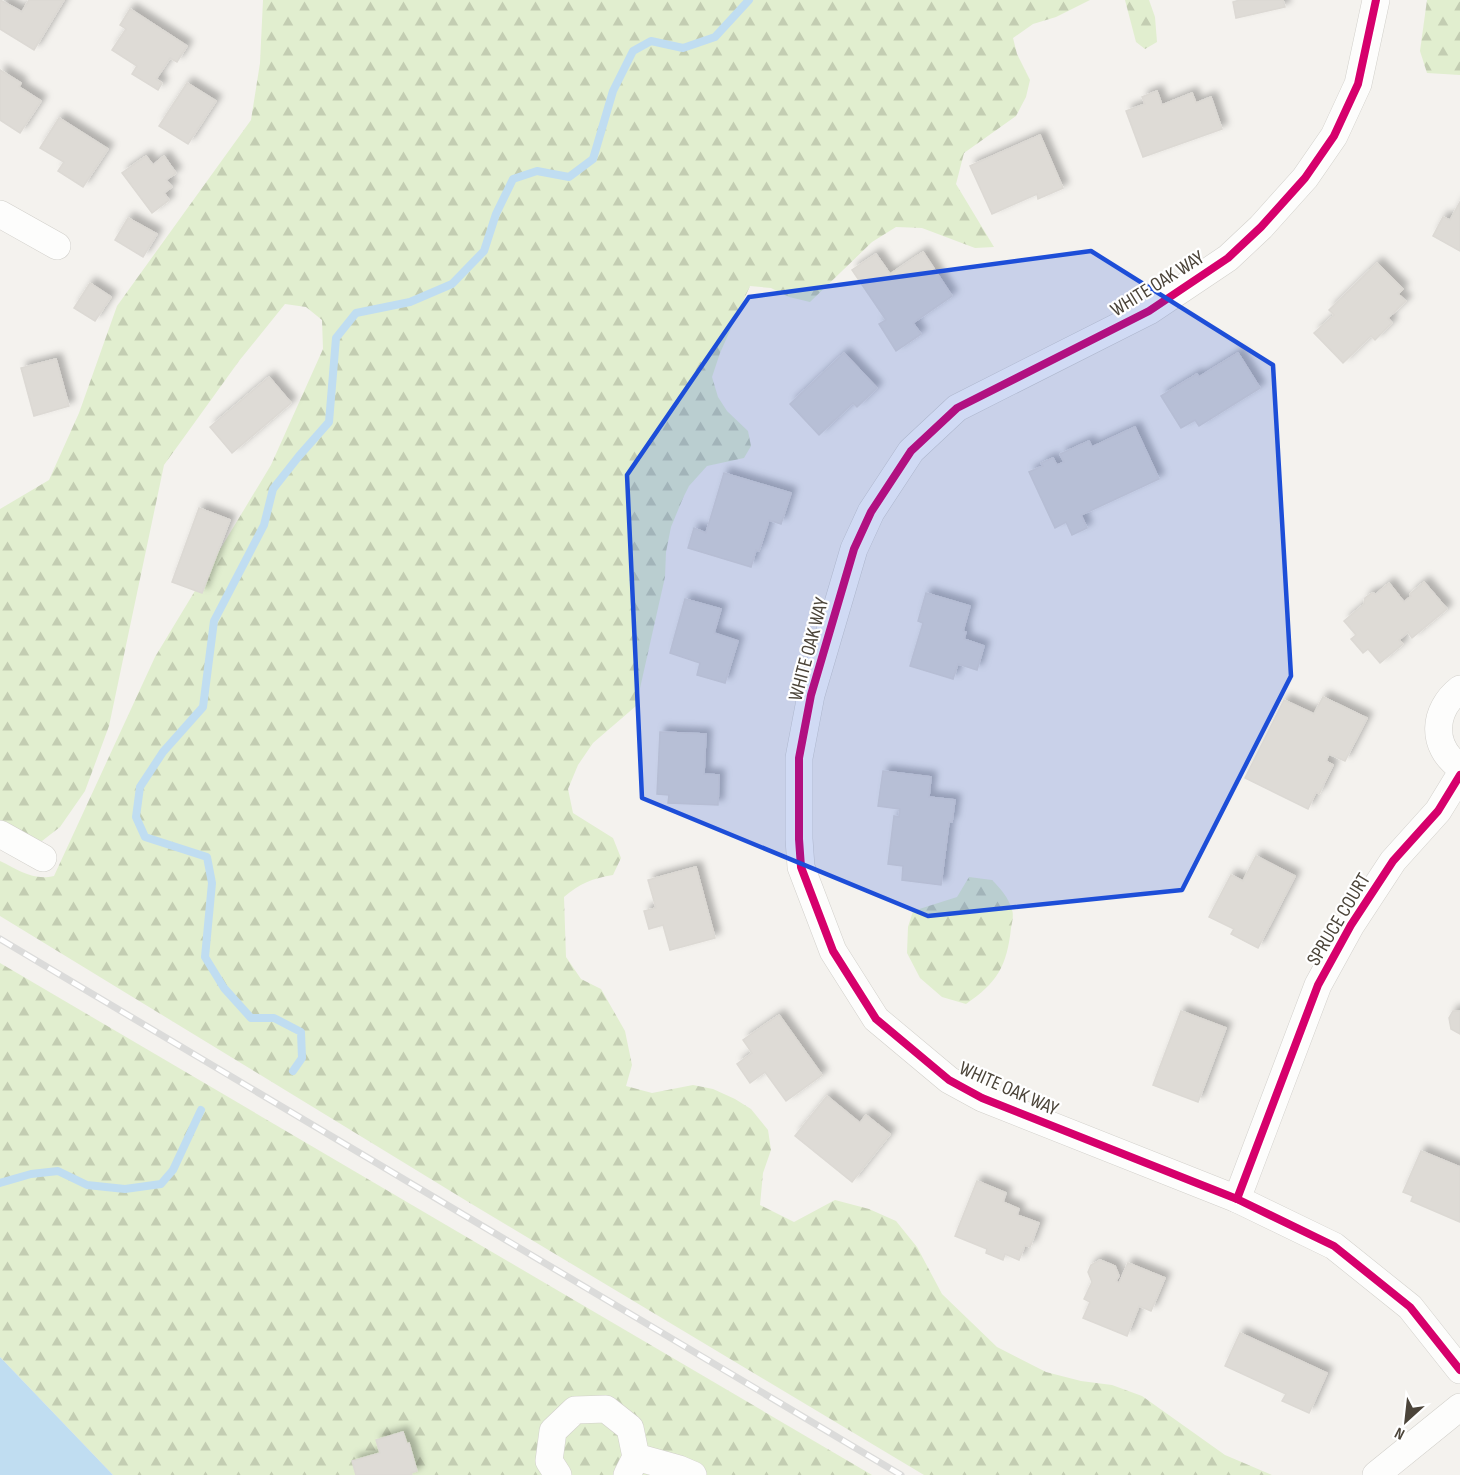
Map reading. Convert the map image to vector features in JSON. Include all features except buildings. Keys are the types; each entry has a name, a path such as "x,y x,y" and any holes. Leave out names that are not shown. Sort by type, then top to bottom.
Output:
{"street":[{"name":"WHITE OAK WAY","path":"1376,0 1358,84 1334,136 1305,178 1261,227 1228,258 1149,311 957,408 911,451 871,512 854,549 811,695 799,758 799,839 801,867 833,951 876,1019 949,1080 981,1098 1237,1199 1334,1246 1410,1307 1460,1370"},
{"path":"0,214 57,246"},
{"path":"1460,689 1443,706 1438,730 1445,753 1460,766"},
{"name":"SPRUCE COURT","path":"1237,1199 1318,985 1331,959 1393,861 1438,811 1460,775"},
{"path":"0,834 43,858"},
{"path":"1376,1475 1460,1407"},
{"path":"558,1475 549,1461 553,1431 575,1410 606,1409 630,1428 632,1466 693,1475"}],"highlighted area":[{"path":"1091,251 1273,365 1291,676 1182,890 928,916 642,798 627,475 749,297"}],"green space":[{"path":"263,0 1090,0 1056,17 1033,24 1013,38 1017,54 1030,80 1026,97 1016,116 964,153 956,184 994,247 975,248 922,228 896,227 872,242 810,302 789,297 771,288 750,286 720,353 712,377 718,397 727,411 748,431 751,446 744,458 707,466 689,486 671,527 666,552 665,577 636,706 593,743 578,765 568,789 573,813 613,838 621,858 613,875 587,882 564,897 566,957 581,979 601,989 625,1031 632,1065 626,1086 652,1093 693,1085 713,1089 751,1109 768,1130 771,1150 763,1173 760,1205 794,1222 835,1200 869,1209 896,1221 917,1247 942,1294 997,1347 1046,1372 1081,1381 1112,1385 1142,1396 1225,1455 1272,1475 924,1475 470,1203 0,916 0,861 33,876 54,876 155,657 271,465 323,349 322,320 306,307 285,304 239,361 164,465 109,726 85,791 60,827 42,841 20,837 0,826 0,509 49,480 79,413 117,306 251,120 260,63"},
{"path":"1125,0 1149,0 1155,17 1157,42 1145,49 1136,42"},
{"path":"1427,0 1460,0 1460,75 1427,73 1420,51"},
{"path":"969,877 992,880 1006,897 1013,917 1007,953 999,972 986,989 966,1004 942,997 920,978 907,953 908,927 913,911 957,897"},
{"path":"0,963 872,1475 113,1475 0,1357"}],"water":[{"path":"0,1357 113,1475 0,1475"}],"waterway":[{"path":"293,1071 302,1058 301,1032 274,1018 251,1018 224,988 205,957 212,883 207,857 145,837 136,817 140,787 163,752 203,707 214,621 264,525 273,489 329,422 336,338 356,313 410,302 452,284 484,251 496,214 513,179 537,171 569,177 593,159 613,91 633,51 651,41 683,48 715,37 749,0"},
{"path":"0,1183 31,1174 58,1171 87,1185 125,1189 161,1184 173,1170 201,1110"}],"railway":[{"path":"0,939 901,1475"}],"cycle path":[{"path":"1376,0 1358,84 1334,136 1305,178 1261,227 1228,258 1149,311 957,408 911,451 871,512 854,549 811,695 799,758 799,839 801,867 833,951 876,1019 949,1080 982,1098 1237,1199 1334,1246 1410,1307 1460,1370"},
{"path":"1237,1199 1318,985 1351,925 1393,861 1438,811 1460,775"}]}
